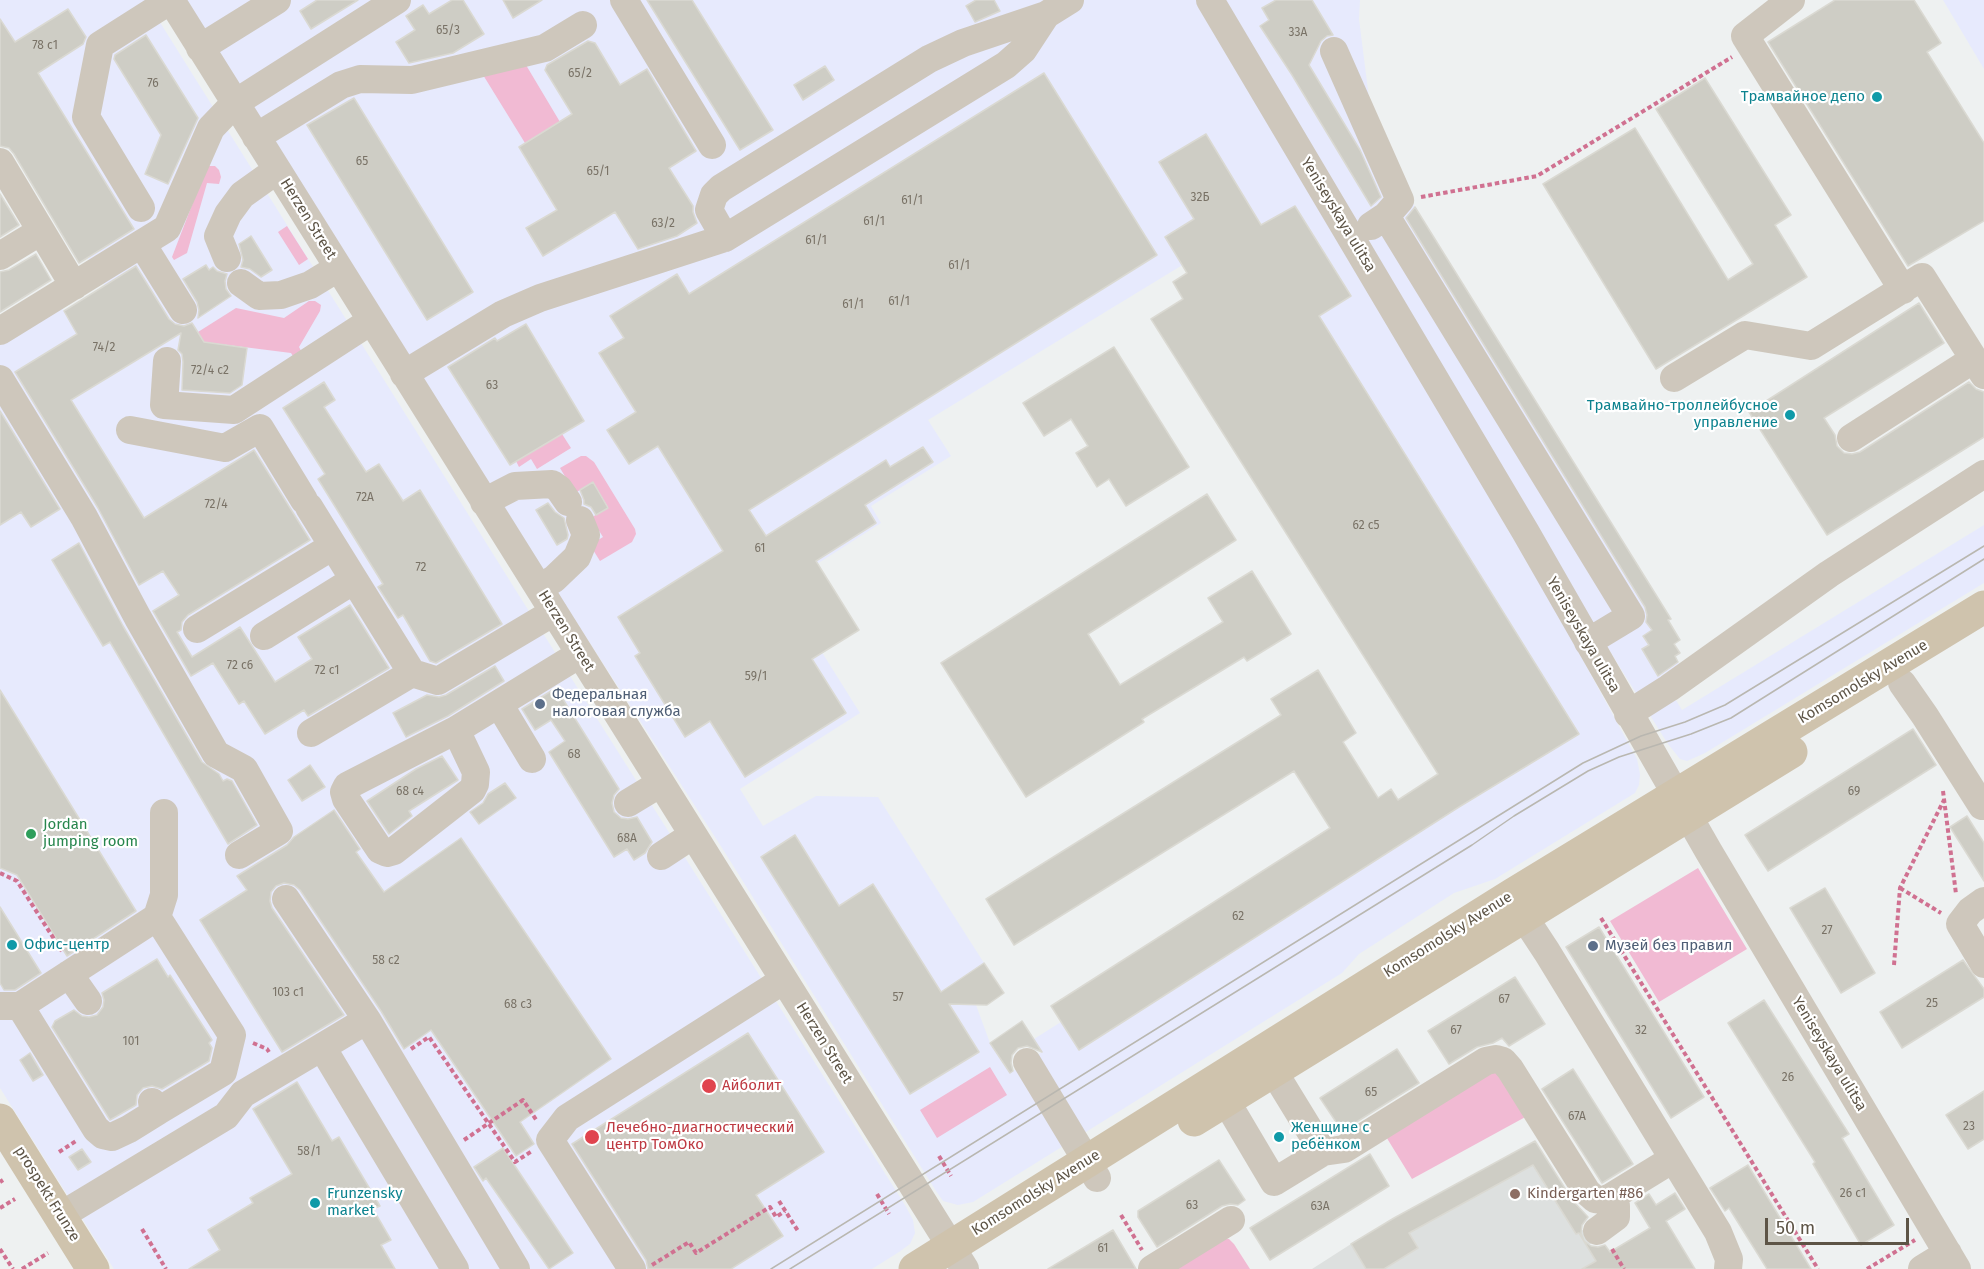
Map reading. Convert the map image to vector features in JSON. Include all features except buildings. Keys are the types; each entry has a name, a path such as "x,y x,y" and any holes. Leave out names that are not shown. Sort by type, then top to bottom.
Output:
{"main road":[{"name":"Komsomolsky Avenue","path":"1092,1169 1226,1101 1524,916 1682,806 1984,607"},
{"name":"Komsomolsky Avenue","path":"915,1269 956,1262 1092,1169 1482,914 1902,683 1984,633"},
{"name":"prospekt Frunze","path":"0,1120 93,1269"}],"street":[{"path":"141,208 87,117 100,45 171,0"},
{"name":"Herzen Street","path":"171,0 784,980 956,1262"},
{"path":"200,48 277,0"},
{"path":"0,332 167,228 210,128 235,103 397,0"},
{"path":"725,238 709,210 714,195 721,188 929,58 963,43 1046,15 1070,0"},
{"name":"Yeniseyskaya ulitsa","path":"1210,0 1352,238 1682,806 1953,1261"},
{"path":"1791,0 1745,36 1903,290"},
{"path":"631,2 712,145"},
{"path":"404,374 503,314 540,298 725,238 1006,65 1023,50 1046,15"},
{"path":"256,137 341,85 360,79 412,80 545,48 583,25"},
{"path":"1334,51 1400,200 1386,216 1352,238"},
{"path":"2,169 74,286"},
{"path":"226,258 218,237 228,214 243,195 277,170"},
{"path":"1386,216 1631,616 1588,642"},
{"path":"0,256 41,231"},
{"path":"142,244 183,309"},
{"path":"241,283 259,296 281,295 310,285 338,268"},
{"path":"1674,378 1745,335 1811,346 1922,278 1979,367 1851,438"},
{"path":"167,361 164,405 234,410 371,321"},
{"path":"0,380 84,517 138,618 216,754 244,770 279,831 239,855"},
{"path":"130,430 225,448 260,428 412,673 438,681 554,612"},
{"path":"1628,714 1669,688 1829,573 1984,474"},
{"path":"484,502 515,486 552,484 559,489 574,511 586,535 577,557 554,579 539,588"},
{"path":"197,630 333,546"},
{"path":"264,636 354,580"},
{"path":"456,730 476,772 472,790 394,850 387,852 380,850 346,799 345,789 350,783 456,730 580,654"},
{"path":"311,734 412,673"},
{"path":"1902,683 1983,807"},
{"path":"499,704 532,759"},
{"path":"628,803 661,783"},
{"path":"157,917 232,1035 223,1072 155,1106 129,1129 111,1137 103,1135 96,1129 10,1006 71,972 157,917 164,895 164,813"},
{"path":"661,856 693,835"},
{"path":"286,898 367,1020 516,1269"},
{"path":"1984,901 1970,911 1960,924 1984,963"},
{"path":"1524,916 1718,1232 1729,1259 1728,1269"},
{"path":"71,972 88,1001"},
{"path":"641,1268 550,1140 567,1118 784,980"},
{"path":"60,1216 226,1116 243,1094 367,1020"},
{"path":"322,1047 455,1269"},
{"path":"1226,1101 1274,1182 1323,1152 1344,1149 1486,1061 1496,1059 1503,1061 1510,1069 1587,1192 1595,1198 1603,1200 1611,1197 1673,1159"},
{"path":"1027,1062 1092,1169"},
{"path":"1274,1072 1323,1152"},
{"path":"1597,1231 1616,1217 1616,1206 1611,1197"},
{"path":"1153,1269 1231,1220"},
{"path":"1922,1269 1953,1261"}],"path":[{"path":"1411,199 1537,176 1750,45"},
{"path":"1943,789 1960,924"},
{"path":"1894,965 1900,888 1944,800"},
{"path":"0,873 16,881 71,972"},
{"path":"1900,888 1960,924"},
{"path":"1601,918 1818,1269"},
{"path":"232,1035 267,1048 286,1067"},
{"path":"392,1062 429,1037 489,1123 515,1162 550,1140 523,1100 489,1123 446,1152"},
{"path":"939,1156 951,1176"},
{"path":"877,1194 889,1214"},
{"path":"0,1208 15,1199"},
{"path":"779,1201 798,1231"},
{"path":"641,1268 689,1242 696,1253 771,1207 776,1216 785,1211"},
{"path":"1120,1215 1153,1269"},
{"path":"142,1229 166,1269"},
{"path":"1867,1269 1923,1235"},
{"path":"0,1249 13,1269"},
{"path":"22,1269 48,1253"}],"shaded area":[{"path":"0,0 146,0 905,1205 913,1220 915,1233 910,1244 899,1252 872,1269 114,1269 0,1088 0,343 60,304 65,313 106,288 13,137 0,22"},
{"path":"179,0 1196,0 1529,561 1637,759 1640,774 1639,785 1635,793 1495,879 1454,893 1359,954 1342,973 973,1202 958,1205 943,1201 724,851 241,102","holes":["1295,206 1351,295 1319,316 1579,734 1459,807 1079,1049 1061,1022 1034,1039 1042,1052 1010,1073 990,1043 976,1005 984,963 878,797 816,796 763,826 740,789 860,713 781,587 881,523 871,506 951,456 928,420 1258,219 1263,226"]},
{"path":"1224,0 1360,0 1359,19 1371,114 1415,207 1671,619 1667,621 1680,640 1674,644 1680,653 1675,657 1679,664 1661,676 1682,710 1984,525 1984,583 1705,753 1687,761 1680,759 1668,744 1611,653"},
{"path":"1943,0 1984,0 1984,69"},
{"path":"523,60 560,122 525,143 480,70"},
{"path":"207,166 215,166 219,170 221,177 219,184 207,183 187,253 174,260 172,257"},
{"path":"287,226 308,259 299,265 278,232"},
{"path":"309,301 315,301 321,305 320,311 299,347 307,362 300,367 291,353 204,342 198,332 236,308 284,318"},
{"path":"562,434 571,448 537,469 531,459 519,467 516,461"},
{"path":"581,456 586,456 594,462 636,534 632,542 600,561 590,545 603,537 591,518 608,507 593,482 575,493 560,468"},
{"path":"1698,868 1747,949 1659,1002 1610,921"},
{"path":"990,1067 1007,1095 937,1138 920,1110"},
{"path":"1495,1069 1529,1115 1412,1179 1385,1135"},
{"name":"Kindergarten #86","path":"1533,1165 1576,1234 1593,1224 1601,1238 1587,1246 1601,1269 1312,1269 1351,1244 1362,1262 1409,1233"},
{"path":"1223,1238 1229,1239 1234,1244 1250,1269 1173,1269"}],"tram line":[{"path":"771,1269 1583,763 1641,736 1685,722 1725,705 1984,546"},
{"path":"790,1269 1588,771 1619,757 1691,734 1731,718 1984,559"}],"place":[{"name":"Трамвайное депо","path":"1877,97"},
{"name":"Трамвайно-троллейбусное управление","path":"1790,415"},
{"name":"Федеральная налоговая служба","path":"540,704"},
{"name":"Jordan jumping room","path":"31,834"},
{"name":"Офис-центр","path":"12,945"},
{"name":"Музей без правил","path":"1593,946"},
{"name":"Айболит","path":"709,1086"},
{"name":"Лечебно-диагностический центр ТомОко","path":"592,1137"},
{"name":"Женщине с ребёнком","path":"1279,1137"},
{"name":"Kindergarten #86","path":"1515,1194"},
{"name":"Frunzensky market","path":"315,1203"}]}
